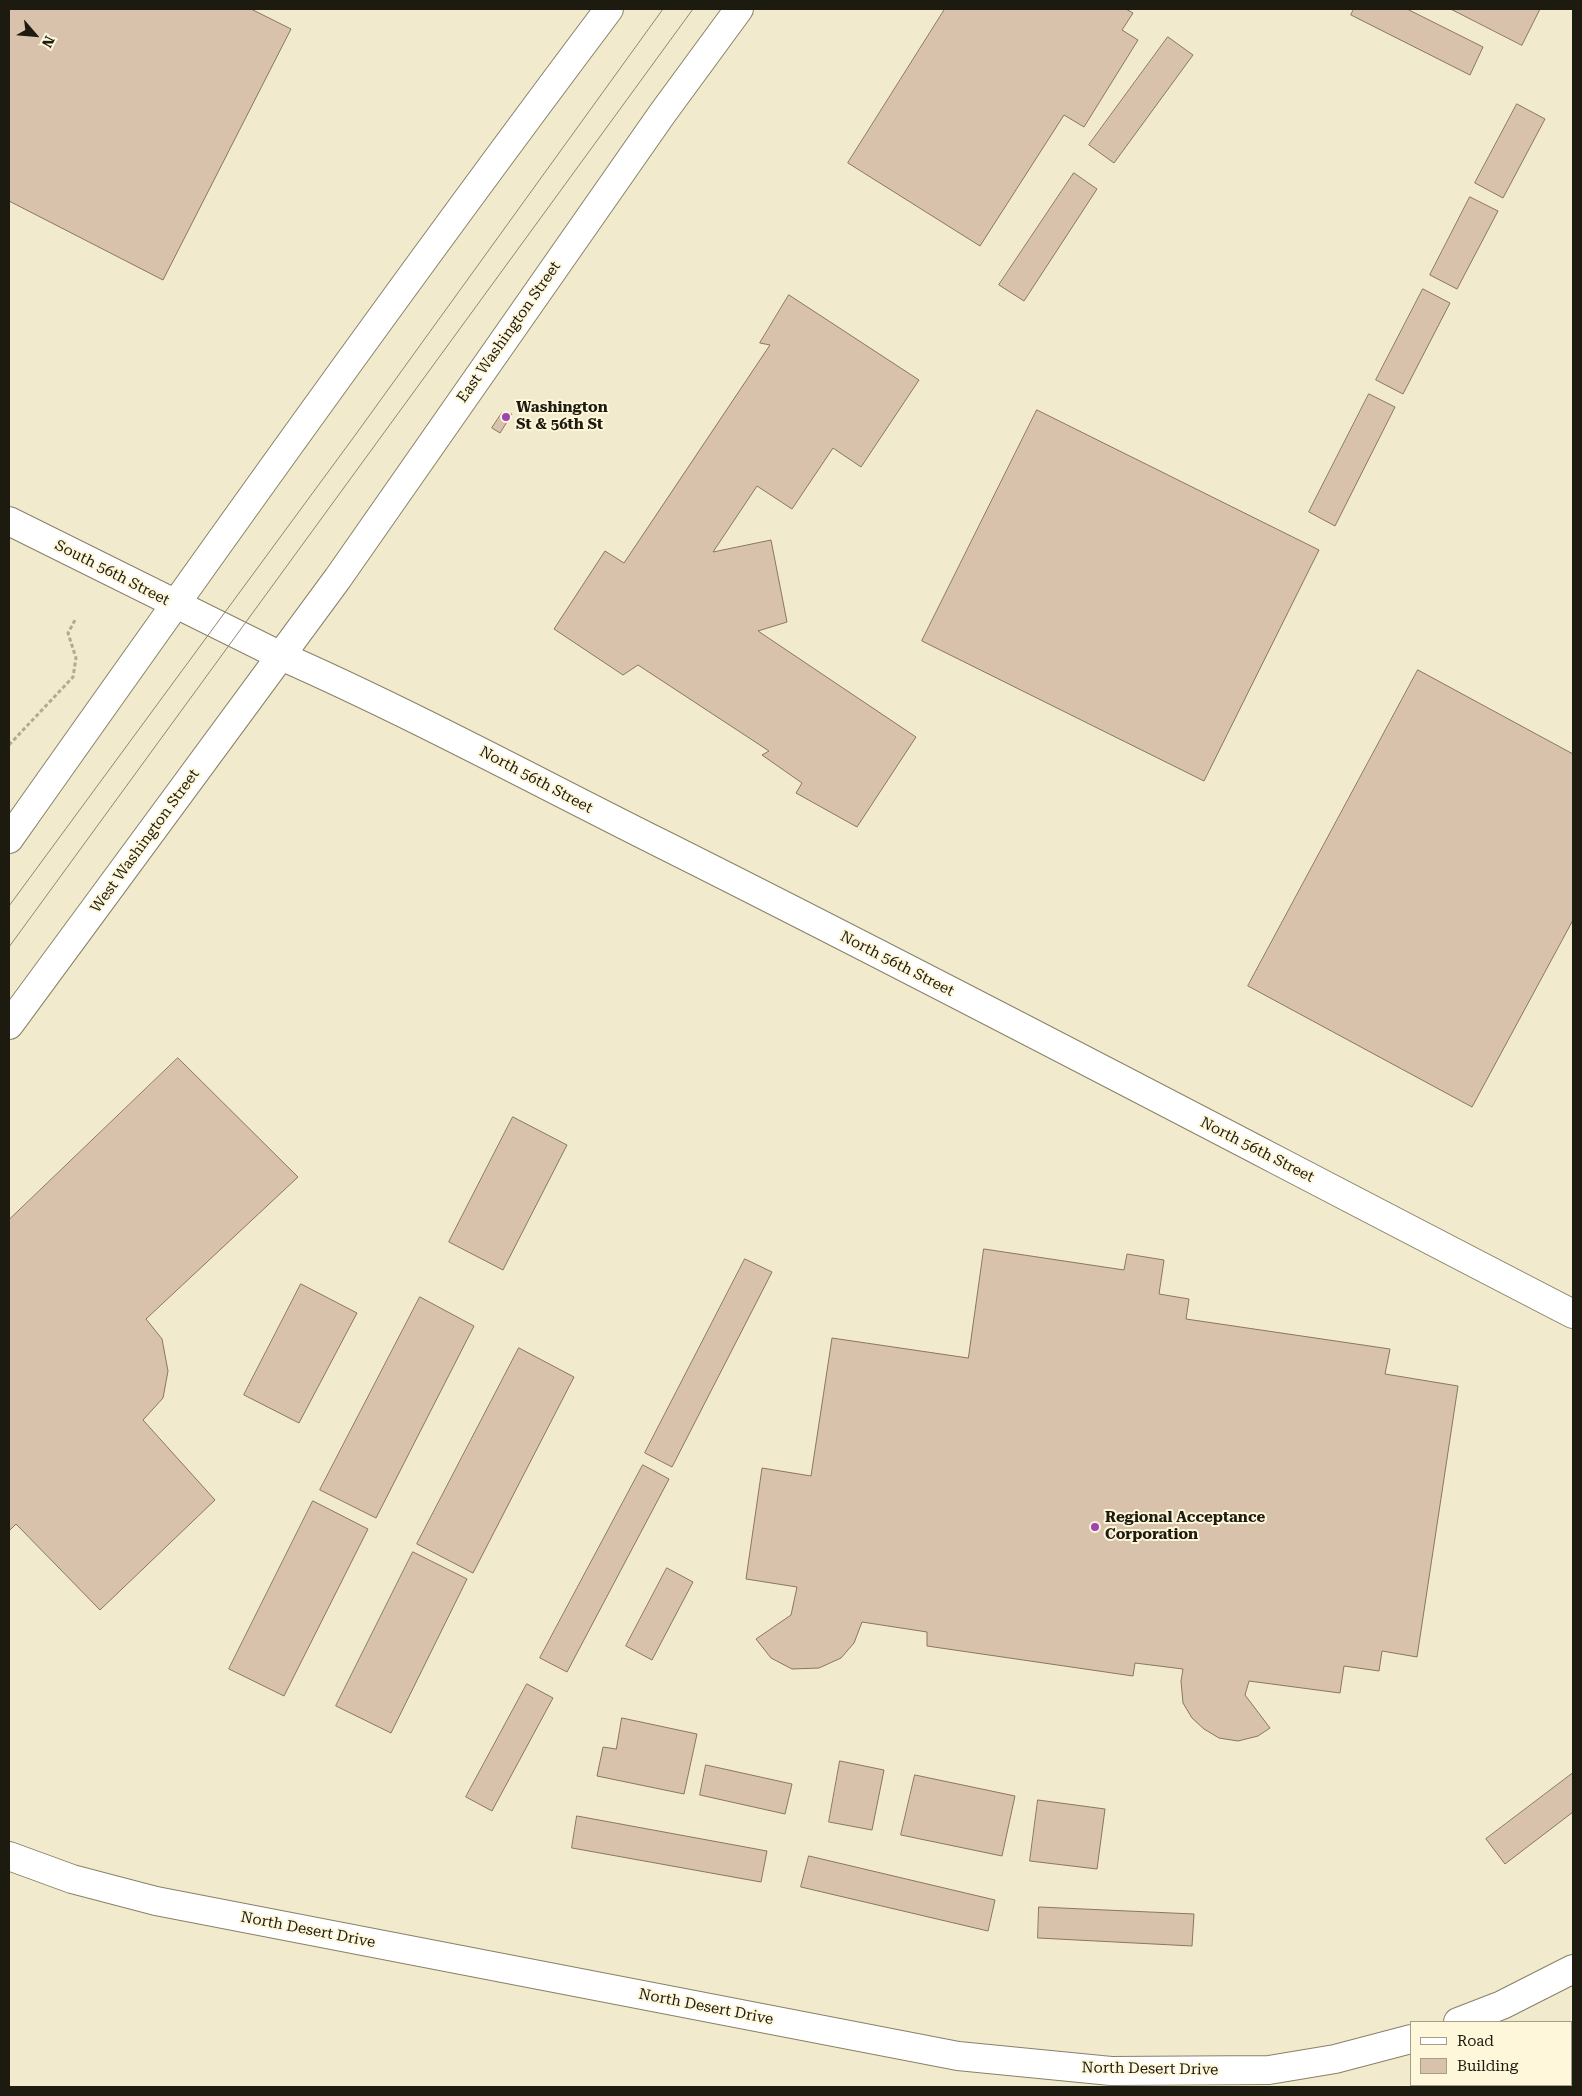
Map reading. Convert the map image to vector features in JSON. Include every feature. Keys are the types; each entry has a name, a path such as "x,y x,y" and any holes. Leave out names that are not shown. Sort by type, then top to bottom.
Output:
{"street":[{"path":"9,839 174,604 495,161 609,9"},
{"name":"East Washington Street","path":"280,656 338,578 662,114 738,9"},
{"name":"South 56th Street","path":"9,521 216,625"},
{"name":"North 56th Street","path":"216,625 492,756 1573,1314"},
{"name":"West Washington Street","path":"9,1025 280,656"},
{"name":"North Desert Drive","path":"9,1856 72,1879 156,1901 958,2056 1111,2071 1270,2079 1410,2039"},
{"path":"1461,2021 1502,2005 1573,1969"}],"path":[{"path":"9,745 73,677 76,658 68,633 75,620"}],"building":[{"path":"9,9 251,9 291,29 163,280 9,201"},
{"path":"945,9 1126,9 1133,13 1122,30 1138,40 1084,127 1064,115 980,246 848,163"},
{"path":"1354,9 1407,9 1483,47 1470,75 1351,15"},
{"path":"1451,9 1540,9 1522,45"},
{"path":"1168,37 1193,55 1114,163 1089,145"},
{"path":"1517,104 1545,119 1503,198 1475,183"},
{"path":"1074,173 1097,189 1024,301 999,285"},
{"path":"1470,197 1498,211 1457,289 1430,275"},
{"path":"1423,289 1450,303 1403,394 1376,380"},
{"path":"789,295 919,380 861,467 833,448 792,509 757,486 713,552 771,540 787,622 758,631 916,737 857,827 796,793 802,783 762,755 769,751 638,665 623,675 554,629 605,551 624,563 770,345 760,343"},
{"path":"1369,394 1395,407 1335,526 1309,512"},
{"path":"1037,410 1319,550 1204,781 922,641"},
{"path":"502,413 512,414 500,433 492,428"},
{"path":"1418,670 1573,754 1573,920 1472,1107 1248,986"},
{"path":"178,1058 298,1177 146,1319 162,1339 168,1371 163,1398 143,1420 215,1500 100,1610 16,1524 9,1531 9,1220"},
{"path":"513,1117 567,1145 503,1270 449,1242"},
{"name":"Regional Acceptance Corporation","path":"984,1249 1124,1270 1127,1254 1164,1260 1159,1294 1189,1299 1186,1319 1390,1349 1385,1374 1458,1386 1417,1657 1382,1651 1379,1671 1344,1666 1340,1693 1249,1681 1245,1695 1270,1728 1258,1736 1238,1741 1219,1738 1204,1729 1192,1718 1183,1703 1181,1681 1183,1669 1135,1663 1133,1676 927,1646 927,1632 862,1622 854,1643 841,1658 819,1668 792,1669 771,1658 756,1639 791,1615 797,1587 746,1579 762,1468 811,1476 832,1338 968,1358"},
{"path":"745,1259 772,1272 672,1467 645,1453"},
{"path":"301,1284 357,1313 299,1423 244,1395"},
{"path":"420,1297 474,1326 376,1518 320,1490"},
{"path":"519,1348 574,1377 473,1573 417,1544"},
{"path":"643,1465 669,1479 567,1672 540,1658"},
{"path":"313,1501 368,1529 284,1696 229,1669"},
{"path":"413,1552 467,1579 391,1733 336,1706"},
{"path":"667,1568 693,1582 652,1660 626,1646"},
{"path":"527,1684 553,1698 492,1811 466,1797"},
{"path":"622,1718 697,1734 684,1794 597,1776 603,1747 616,1749"},
{"path":"840,1761 884,1770 872,1830 829,1822"},
{"path":"706,1765 792,1784 785,1814 700,1795"},
{"path":"1573,1773 1573,1812 1505,1864 1486,1839"},
{"path":"915,1775 1015,1796 1002,1856 901,1835"},
{"path":"1038,1800 1105,1809 1097,1869 1030,1861"},
{"path":"577,1816 767,1851 761,1882 572,1848"},
{"path":"809,1856 995,1900 988,1931 801,1887"},
{"path":"1039,1907 1194,1914 1192,1946 1038,1938"}],"tram line":[{"path":"9,906 356,434 663,9"},
{"path":"9,947 693,9"}],"place":[{"name":"Washington St & 56th St","path":"506,417"},
{"name":"Regional Acceptance Corporation","path":"1095,1527"}]}
